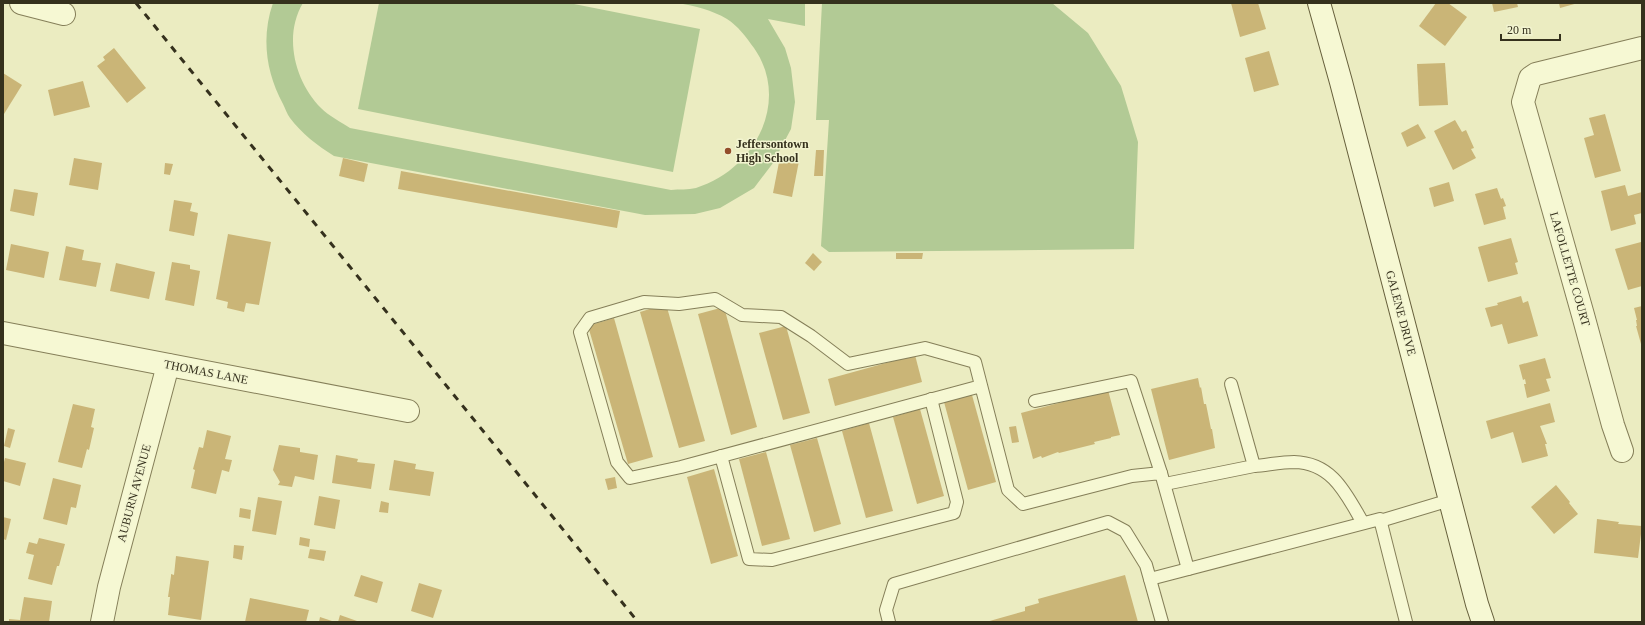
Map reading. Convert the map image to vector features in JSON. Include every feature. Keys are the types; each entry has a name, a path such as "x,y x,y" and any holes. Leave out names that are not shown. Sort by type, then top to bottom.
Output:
{"street":[{"path":"21,3 64,14"},
{"name":"GALENE DRIVE","path":"1319,3 1477,604 1484,622"},
{"name":"LAFOLLETTE COURT","path":"1622,451 1612,425 1584,315 1523,102 1530,78 1536,74 1642,48"},
{"name":"THOMAS LANE","path":"3,333 408,411"},
{"name":"AUBURN AVENUE","path":"102,622 109,587 168,365"}],"lane":[{"path":"981,386 681,467 630,478 617,462 580,332 590,318 644,302 679,304 715,299 742,315 781,317 811,336 848,364 924,348 975,362 1008,490 1023,504 1132,476 1163,478 1294,462 1314,465 1332,475 1346,492 1363,523"},
{"path":"1035,401 1131,381 1163,478 1188,569"},
{"path":"1231,384 1254,466"},
{"path":"721,456 749,559 772,560 904,527 954,513 957,502 931,399"},
{"path":"1150,579 1363,523 1380,520 1450,500"},
{"path":"1380,520 1406,622"},
{"path":"890,622 886,610 894,584 1108,522 1125,532 1146,565 1162,622"}],"green space":[{"path":"273,3 303,3 297,16 293,44 299,72 304,85 321,108 350,128 671,190 696,188 717,179 735,166 750,150 761,131 767,111 769,90 765,68 754,48 735,25 727,19 709,11 678,3 805,3 805,26 768,19 785,48 791,68 795,102 791,129 773,163 754,188 720,208 695,214 645,215 334,156 310,139 294,124 277,92 269,67 266,42 269,16"},
{"path":"379,3 569,3 700,29 673,172 358,109"},
{"path":"822,3 1052,3 1088,33 1121,86 1138,142 1134,249 829,252 821,246 829,120 816,120"}],"building":[{"path":"1231,3 1258,3 1266,29 1240,37"},
{"path":"1436,3 1448,3 1467,17 1445,46 1419,26"},
{"path":"1492,3 1517,3 1518,7 1494,12"},
{"path":"1559,3 1578,3 1560,8"},
{"path":"114,48 146,88 127,103 97,66 105,60 103,57"},
{"path":"1269,51 1279,85 1254,92 1245,58"},
{"path":"1445,63 1448,105 1419,106 1417,64"},
{"path":"3,73 22,85 4,114 3,113"},
{"path":"83,81 90,107 54,116 48,90"},
{"path":"1605,114 1621,171 1595,178 1584,138 1594,135 1589,118"},
{"path":"1455,120 1462,132 1466,130 1474,148 1471,149 1476,158 1453,170 1434,131"},
{"path":"1418,124 1426,138 1407,147 1401,133"},
{"path":"816,150 824,150 823,176 814,176"},
{"path":"780,157 799,161 792,197 773,193"},
{"path":"74,158 102,163 98,190 69,185"},
{"path":"343,158 368,164 364,182 339,176"},
{"path":"165,163 173,164 170,175 164,174"},
{"path":"401,171 620,211 617,228 398,189"},
{"path":"1449,182 1454,201 1434,207 1429,188"},
{"path":"1625,185 1628,196 1642,192 1642,213 1634,215 1636,224 1611,231 1601,191"},
{"path":"1497,188 1501,199 1503,198 1506,206 1503,207 1506,219 1484,225 1475,194"},
{"path":"14,189 38,193 34,216 10,211"},
{"path":"174,200 192,203 190,211 198,213 194,236 169,231"},
{"path":"228,234 271,242 259,305 246,303 244,312 227,308 228,302 216,299"},
{"path":"1511,238 1518,262 1515,263 1518,274 1488,282 1478,247"},
{"path":"1641,242 1642,286 1628,290 1615,249"},
{"path":"11,244 49,252 44,278 6,270"},
{"path":"66,246 84,250 82,260 101,263 96,287 59,280"},
{"path":"813,253 822,262 814,271 805,263"},
{"path":"896,253 923,253 922,259 896,259"},
{"path":"172,262 190,265 190,269 200,271 194,306 165,300"},
{"path":"116,263 155,272 149,299 110,291"},
{"path":"1521,296 1523,303 1528,301 1538,336 1508,344 1502,324 1491,327 1485,308 1498,305 1497,303"},
{"path":"666,304 705,441 679,448 640,312"},
{"path":"1642,306 1641,344 1636,326 1637,320 1634,308"},
{"path":"724,307 757,427 731,435 698,314"},
{"path":"614,318 653,457 628,464 588,326"},
{"path":"786,326 810,413 783,420 759,333"},
{"path":"915,355 922,382 835,406 828,379"},
{"path":"1545,358 1551,378 1546,379 1550,391 1527,398 1524,384 1526,384 1525,379 1523,380 1519,365"},
{"path":"1198,378 1204,404 1206,404 1215,448 1169,460 1151,389"},
{"path":"1108,390 1120,435 1094,442 1095,444 1033,459 1021,413"},
{"path":"972,395 996,482 968,490 944,402"},
{"path":"1550,403 1555,422 1540,426 1547,444 1545,444 1548,456 1522,463 1513,432 1491,439 1486,421"},
{"path":"73,404 95,409 91,427 94,428 89,450 87,449 82,468 58,462"},
{"path":"920,409 944,496 917,504 893,417"},
{"path":"869,423 893,511 866,518 842,431"},
{"path":"1016,426 1019,442 1012,443 1009,427"},
{"path":"8,428 15,430 10,448 4,446"},
{"path":"207,430 231,436 225,459 232,460 229,472 222,470 216,494 191,488 195,470 193,469 199,447 203,448"},
{"path":"817,438 841,524 814,532 790,445"},
{"path":"279,445 300,448 300,452 318,455 314,480 295,476 292,487 278,485 280,482 273,470"},
{"path":"766,452 790,539 762,546 739,459"},
{"path":"336,455 358,459 357,462 375,464 371,489 332,483"},
{"path":"5,458 26,463 20,486 3,481 3,466"},
{"path":"394,460 416,464 415,469 434,472 430,496 389,490"},
{"path":"714,469 738,556 711,564 687,477"},
{"path":"615,477 617,488 608,490 605,479"},
{"path":"53,478 81,485 76,508 71,507 67,525 43,519"},
{"path":"1556,485 1578,514 1554,534 1531,507"},
{"path":"319,496 340,500 335,529 314,525"},
{"path":"258,497 282,501 276,535 252,531"},
{"path":"381,501 389,503 388,513 379,512"},
{"path":"240,508 251,510 250,519 239,517"},
{"path":"3,517 11,519 6,540 3,539"},
{"path":"1597,519 1619,522 1618,524 1642,526 1638,558 1594,553"},
{"path":"300,537 310,539 309,547 299,545"},
{"path":"39,538 65,544 52,585 28,579 34,555 26,553 29,542 37,544"},
{"path":"234,545 244,546 242,560 233,558"},
{"path":"310,549 326,551 324,561 308,558"},
{"path":"176,556 209,561 201,620 168,615 170,597 168,597 171,574 174,575"},
{"path":"361,575 383,582 377,603 354,596"},
{"path":"1125,575 1138,622 986,622 1025,611 1025,607 1039,603 1038,599"},
{"path":"419,583 442,590 433,618 411,611"},
{"path":"24,597 52,601 49,622 9,622 9,619 20,620"},
{"path":"250,598 309,610 306,622 245,622"},
{"path":"340,615 357,621 338,622"},
{"path":"320,617 335,622 319,622"}],"railway":[{"path":"136,3 638,622"}],"place":[{"name":"Jeffersontown High School","path":"728,151"}]}
